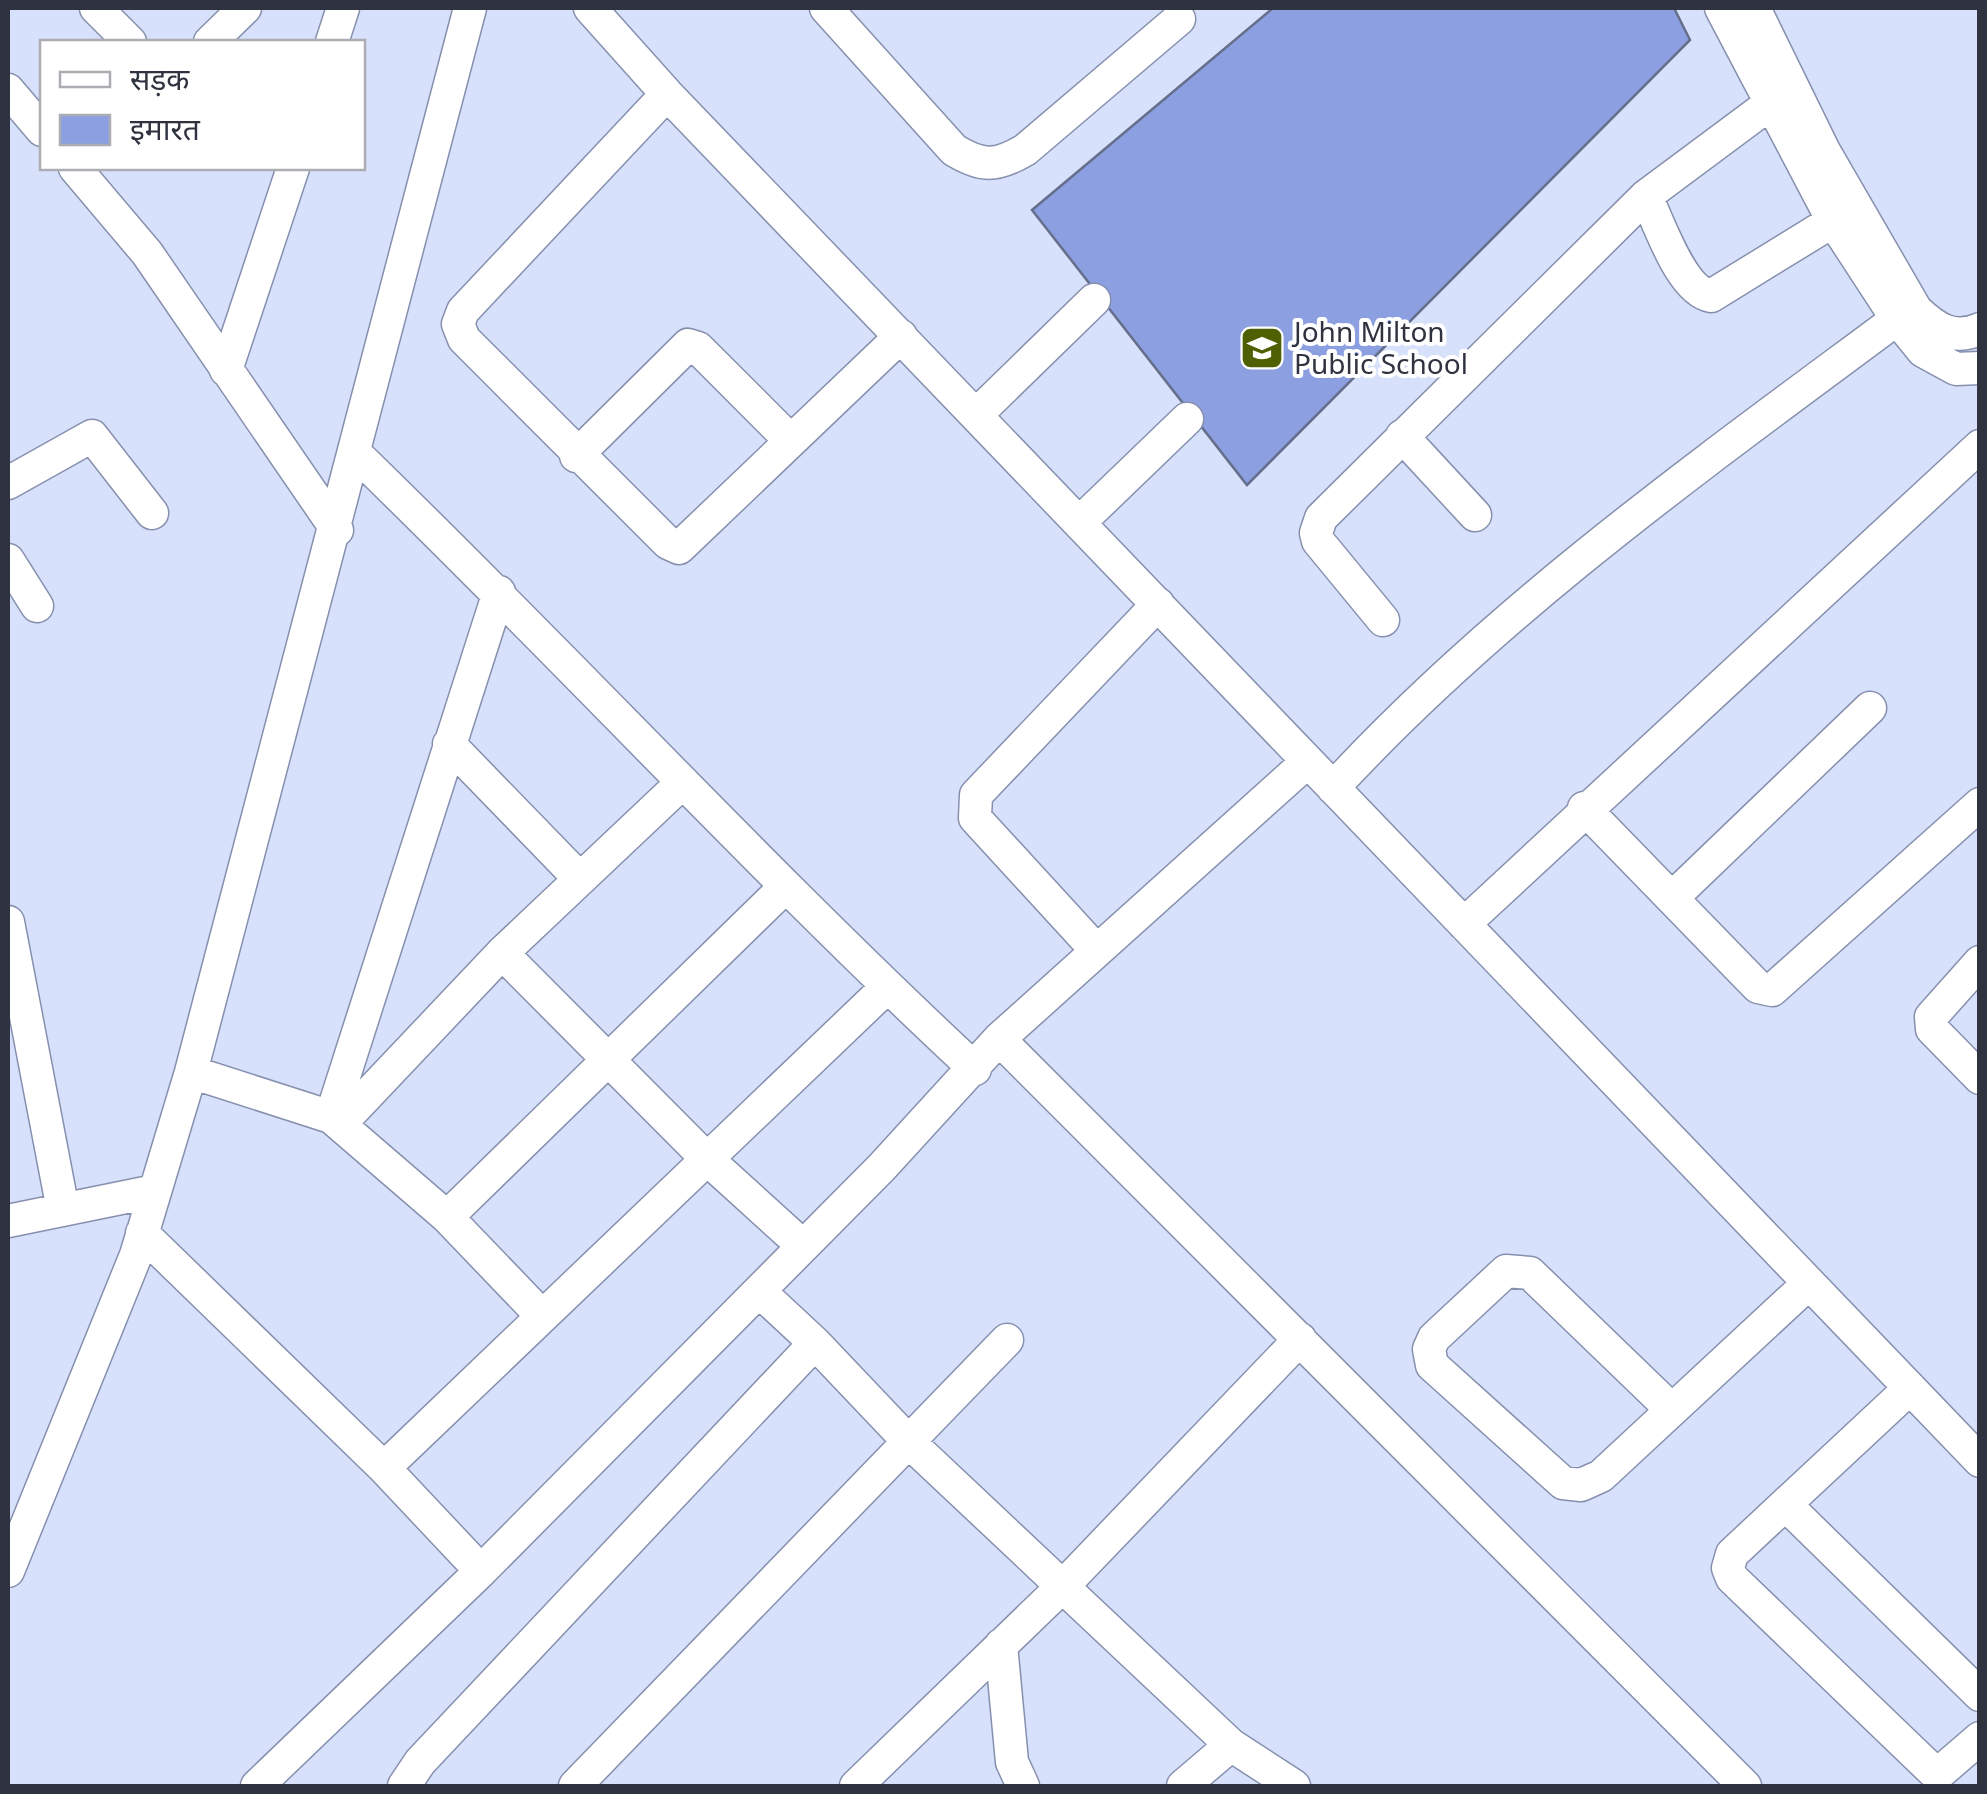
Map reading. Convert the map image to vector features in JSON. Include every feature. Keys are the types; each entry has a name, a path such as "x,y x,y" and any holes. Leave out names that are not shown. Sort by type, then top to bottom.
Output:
{"street":[{"path":"96,8 128,40"},
{"path":"212,40 245,8"},
{"path":"333,40 343,8"},
{"path":"8,1571 142,1233 191,1072 470,8"},
{"path":"590,8 667,94 1980,1461"},
{"path":"826,8 954,150 977,164 1001,164 1024,150 1179,18"},
{"path":"1736,10 1824,151 1909,299 1934,327 1952,334 1975,331 1977,374 1956,369 1923,352 1897,319 1833,221 1771,103 1736,10"},
{"path":"8,90 40,128"},
{"path":"667,94 463,311 458,324 464,339 576,456 668,543 679,548 900,336"},
{"path":"1383,620 1316,534 1322,518 1646,196 1771,103"},
{"path":"81,170 148,253 336,530"},
{"path":"226,370 292,170"},
{"path":"1646,196 1687,280 1700,294 1711,296 1833,221"},
{"path":"976,414 1094,300"},
{"path":"1333,788 1461,664 1592,552 1897,319"},
{"path":"576,456 688,345 698,348 791,441"},
{"path":"1080,522 1187,419"},
{"path":"8,483 92,436 152,513"},
{"path":"1402,436 1475,515"},
{"path":"1464,924 1584,808 1980,446"},
{"path":"355,453 499,592 785,887 975,1068"},
{"path":"8,560 38,606"},
{"path":"335,1120 499,592"},
{"path":"1097,951 975,818 972,804 976,795 1158,604"},
{"path":"1672,898 1870,708"},
{"path":"449,744 580,880"},
{"path":"257,1786 481,1571 803,1246 999,1039 1308,762"},
{"path":"335,1120 502,953 682,782"},
{"path":"1584,808 1758,987 1772,990 1980,804"},
{"path":"446,1217 785,887"},
{"path":"8,922 63,1210"},
{"path":"502,953 706,1158 803,1246"},
{"path":"1980,962 1930,1017 1932,1029 1980,1078"},
{"path":"384,1468 887,987"},
{"path":"999,1039 1738,1784"},
{"path":"191,1072 335,1120 446,1217 542,1316"},
{"path":"8,1221 155,1191"},
{"path":"142,1233 384,1468 481,1571"},
{"path":"1672,1410 1530,1273 1520,1269 1506,1271 1434,1338 1429,1349 1432,1365 1563,1483 1580,1484 1601,1476 1810,1284"},
{"path":"759,1291 816,1343 909,1442 1065,1584 1231,1745 1294,1786"},
{"path":"856,1786 1065,1584 1300,1339"},
{"path":"575,1786 1007,1340"},
{"path":"404,1786 420,1762 816,1343"},
{"path":"1910,1388 1732,1554 1728,1568 1732,1578 1932,1781 1980,1738"},
{"path":"1787,1506 1980,1695"},
{"path":"1001,1645 1012,1762 1022,1786"},
{"path":"1183,1786 1231,1745"}],"building":[{"name":"John Milton Public School","path":"1273,8 1674,8 1690,40 1247,485 1032,210"}],"place":[{"name":"John Milton Public School","path":"1262,348"}]}
